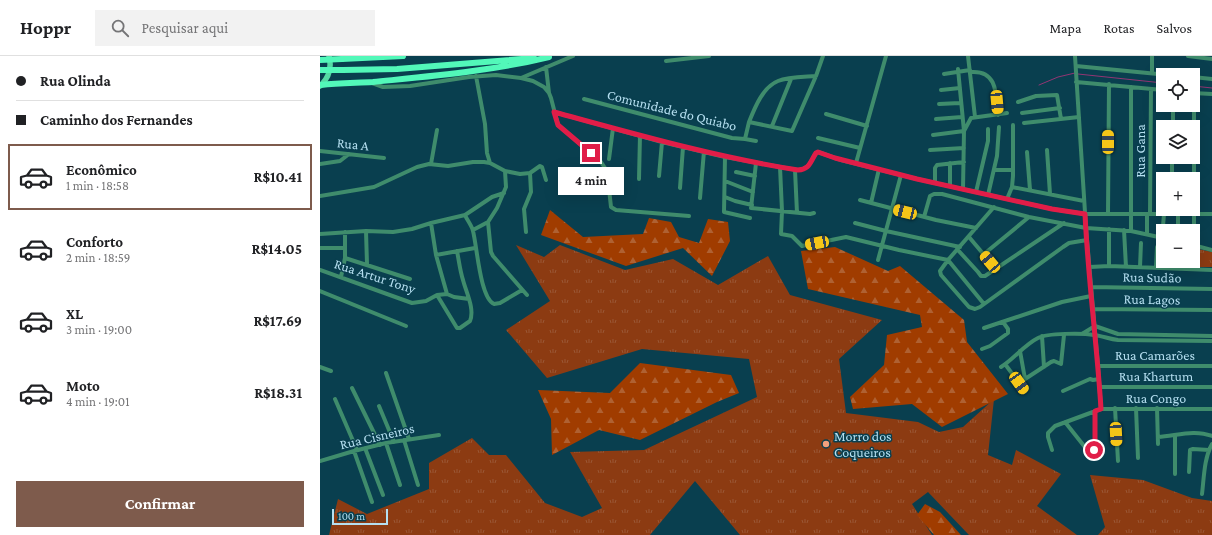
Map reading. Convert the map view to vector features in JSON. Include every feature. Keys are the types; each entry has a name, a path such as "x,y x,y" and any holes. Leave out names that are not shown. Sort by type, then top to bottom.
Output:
{"highway":[{"path":"320,60 403,56"},
{"path":"321,86 371,82 522,64 552,56"},
{"path":"320,70 397,68 552,56"}],"main road":[{"path":"321,86 327,79 330,71 329,56"}],"street":[{"path":"521,78 573,56"},
{"path":"666,61 710,56"},
{"path":"749,124 772,126 790,132 794,128 823,56"},
{"path":"856,163 886,56"},
{"path":"968,56 974,117"},
{"path":"1075,56 1084,201 1101,409"},
{"path":"1152,56 1152,74"},
{"path":"1190,56 1212,59"},
{"path":"494,67 496,75"},
{"path":"546,67 549,93 558,125 604,164 607,171 611,207 616,210 689,216"},
{"path":"958,70 960,103 964,131 964,189 962,199"},
{"path":"944,74 958,70 978,72 987,75 992,81 995,89 998,115"},
{"path":"1076,71 1156,74"},
{"path":"371,82 384,87 410,86 476,76 496,75 521,78 538,84 549,93"},
{"path":"476,76 485,124 487,153 490,163"},
{"path":"745,138 756,105 769,87 780,80 816,76"},
{"path":"1200,78 1212,79"},
{"path":"772,126 791,79"},
{"path":"1076,82 1156,89"},
{"path":"1108,214 1109,84"},
{"path":"1131,231 1132,87"},
{"path":"941,90 960,88"},
{"name":"Rua Gana","path":"1147,234 1151,89"},
{"path":"1200,93 1212,94"},
{"path":"1018,102 1036,96 1056,94 1058,97 1061,119"},
{"name":"Comunidade do Quiabo","path":"584,98 726,136 756,141"},
{"path":"939,104 960,103"},
{"path":"1022,113 1060,108"},
{"path":"554,112 662,142 725,157 795,170 804,170 818,152 835,158 901,175 988,195 1085,214 1156,214"},
{"path":"1194,112 1194,172"},
{"path":"964,131 968,121 971,118 1007,113"},
{"path":"826,114 867,126"},
{"path":"936,119 962,117"},
{"path":"1024,123 1079,117"},
{"path":"1007,199 1012,186 1013,125"},
{"path":"988,195 998,147 999,127"},
{"path":"609,159 613,128"},
{"path":"976,192 988,141 988,129"},
{"path":"431,164 437,130"},
{"path":"933,135 964,131"},
{"path":"639,179 640,135"},
{"path":"818,138 860,148"},
{"path":"659,176 662,142"},
{"path":"680,188 683,147"},
{"path":"930,150 964,148"},
{"path":"1047,150 1050,194"},
{"name":"Rua A","path":"320,151 384,158"},
{"path":"700,198 704,151"},
{"path":"1027,152 1030,190"},
{"path":"320,164 340,161 349,154"},
{"path":"725,157 724,212 750,218"},
{"path":"320,196 374,187 423,165 431,164 448,166 474,162 490,163 505,172 520,174 530,172 541,166 546,180"},
{"path":"756,162 751,208 797,213 814,213"},
{"path":"935,182 935,171 937,165 964,162"},
{"path":"950,163 950,186"},
{"path":"780,167 782,211 781,234 792,236 802,246 846,237 948,260 984,304"},
{"path":"871,203 879,169"},
{"path":"795,170 797,213"},
{"path":"994,170 1013,170"},
{"path":"473,230 488,222 497,208 504,193 506,184 505,172"},
{"path":"526,232 524,209 531,192 530,172"},
{"path":"736,172 755,176"},
{"path":"878,260 901,175"},
{"path":"725,181 753,192"},
{"path":"1012,186 1084,201"},
{"path":"320,234 366,231 402,232 465,215 492,197 504,193"},
{"path":"924,217 929,198 934,194 942,194 1029,216 1086,228 1124,230 1156,236"},
{"path":"725,197 752,205"},
{"path":"860,200 924,217 976,228"},
{"path":"994,207 940,271 944,278 969,307 976,309 984,304 1069,243 1087,240"},
{"path":"1200,214 1212,214"},
{"path":"465,215 473,230 475,248 486,294 490,302 494,304 500,303 522,290"},
{"path":"984,254 1029,216"},
{"path":"488,222 491,252 493,256 527,295"},
{"path":"431,223 436,255 447,294"},
{"path":"855,223 959,248 981,276 985,276 1064,223"},
{"path":"1109,229 1109,266"},
{"path":"1124,230 1126,267"},
{"path":"366,231 367,264"},
{"path":"341,277 345,258 345,232"},
{"path":"969,237 996,269"},
{"path":"1140,267 1141,243"},
{"path":"1200,247 1212,250"},
{"path":"320,248 345,248"},
{"path":"436,255 475,248"},
{"path":"437,295 457,328 460,328 468,323 472,318 469,299 461,274 457,251"},
{"path":"345,258 410,279"},
{"path":"1090,267 1156,267"},
{"path":"1172,268 1212,270"},
{"name":"Rua Artur Tony","path":"320,270 412,303 426,301 437,295 447,294 454,297 469,299"},
{"name":"Rua Sudão","path":"1091,287 1212,289"},
{"path":"320,291 406,326"},
{"path":"984,328 1062,302 1092,296"},
{"name":"Rua Lagos","path":"1092,309 1212,310"},
{"path":"982,349 990,346 1008,333 1003,322"},
{"path":"1082,334 1095,326"},
{"path":"1095,326 1118,334 1212,336"},
{"path":"1025,391 1003,365 1035,339 1042,336 1082,334 1118,340 1212,341"},
{"path":"1019,383 1053,361 1061,364 1064,335"},
{"path":"1042,336 1044,367"},
{"path":"1020,351 1025,379"},
{"name":"Rua Camarões","path":"1098,366 1212,366"},
{"path":"320,367 332,371"},
{"path":"386,373 409,439"},
{"path":"1063,391 1090,379 1099,379"},
{"name":"Rua Khartum","path":"1100,387 1212,387"},
{"path":"352,388 380,445"},
{"path":"334,400 355,450 372,502"},
{"path":"379,406 394,442"},
{"path":"1114,408 1118,461"},
{"path":"1136,408 1138,458"},
{"path":"1157,408 1158,444"},
{"name":"Rua Congo","path":"1052,450 1048,433 1055,426 1101,409 1212,409"},
{"path":"1065,422 1083,446 1088,451 1092,451 1095,447 1095,411"},
{"path":"1158,437 1176,436 1193,432 1212,436"},
{"name":"Rua Cisneiros","path":"320,461 355,450 386,443 439,435"},
{"path":"1175,474 1176,436"},
{"path":"404,440 418,485"},
{"path":"386,443 400,485"},
{"path":"1202,494 1209,450 1212,444"},
{"path":"365,448 383,495"},
{"path":"1189,472 1190,450 1209,450"}],"green space":[{"path":"550,210 583,237 643,234 649,218 671,222 679,237 699,243 708,219 728,222 730,241 712,276 683,248 626,266 541,235"},
{"path":"516,245 544,257 560,245 625,270 673,259 718,285 768,256 790,295 882,320 839,359 846,413 918,422 939,432 963,427 994,399 988,455 1012,465 1016,450 1061,474 1037,506 1077,535 969,535 928,492 912,504 932,535 740,535 695,481 650,535 329,535 338,499 367,514 429,489 429,463 472,438 489,455 506,455 545,503 582,517 602,508 570,452 644,450 757,397 749,359 642,349 547,378 506,330 550,301"},
{"path":"835,247 888,271 900,266 964,320 967,342 1008,394 942,427 912,404 853,409 850,397 884,365 887,335 922,327 920,315 808,289 801,251"},
{"path":"1200,249 1212,252 1212,267 1200,267"},
{"path":"640,363 731,375 739,393 717,402 640,440 599,430 552,455 551,419 538,390 610,393"},
{"path":"1090,475 1143,480 1192,498 1212,501 1212,535 1098,535 1105,527"},
{"path":"925,504 940,512 961,535 934,535 917,515"}],"waterway":[{"path":"1039,85 1058,77 1075,73"},
{"path":"1078,74 1156,82"},
{"path":"1200,87 1212,88"}],"place":[{"name":"Morro dos Coqueiros","path":"826,444"}],"route":[{"path":"591,153 558,125 554,112 662,142 725,157 804,170 818,152 842,160 917,179 1052,209 1085,214 1101,409 1095,411 1094,450"}]}
